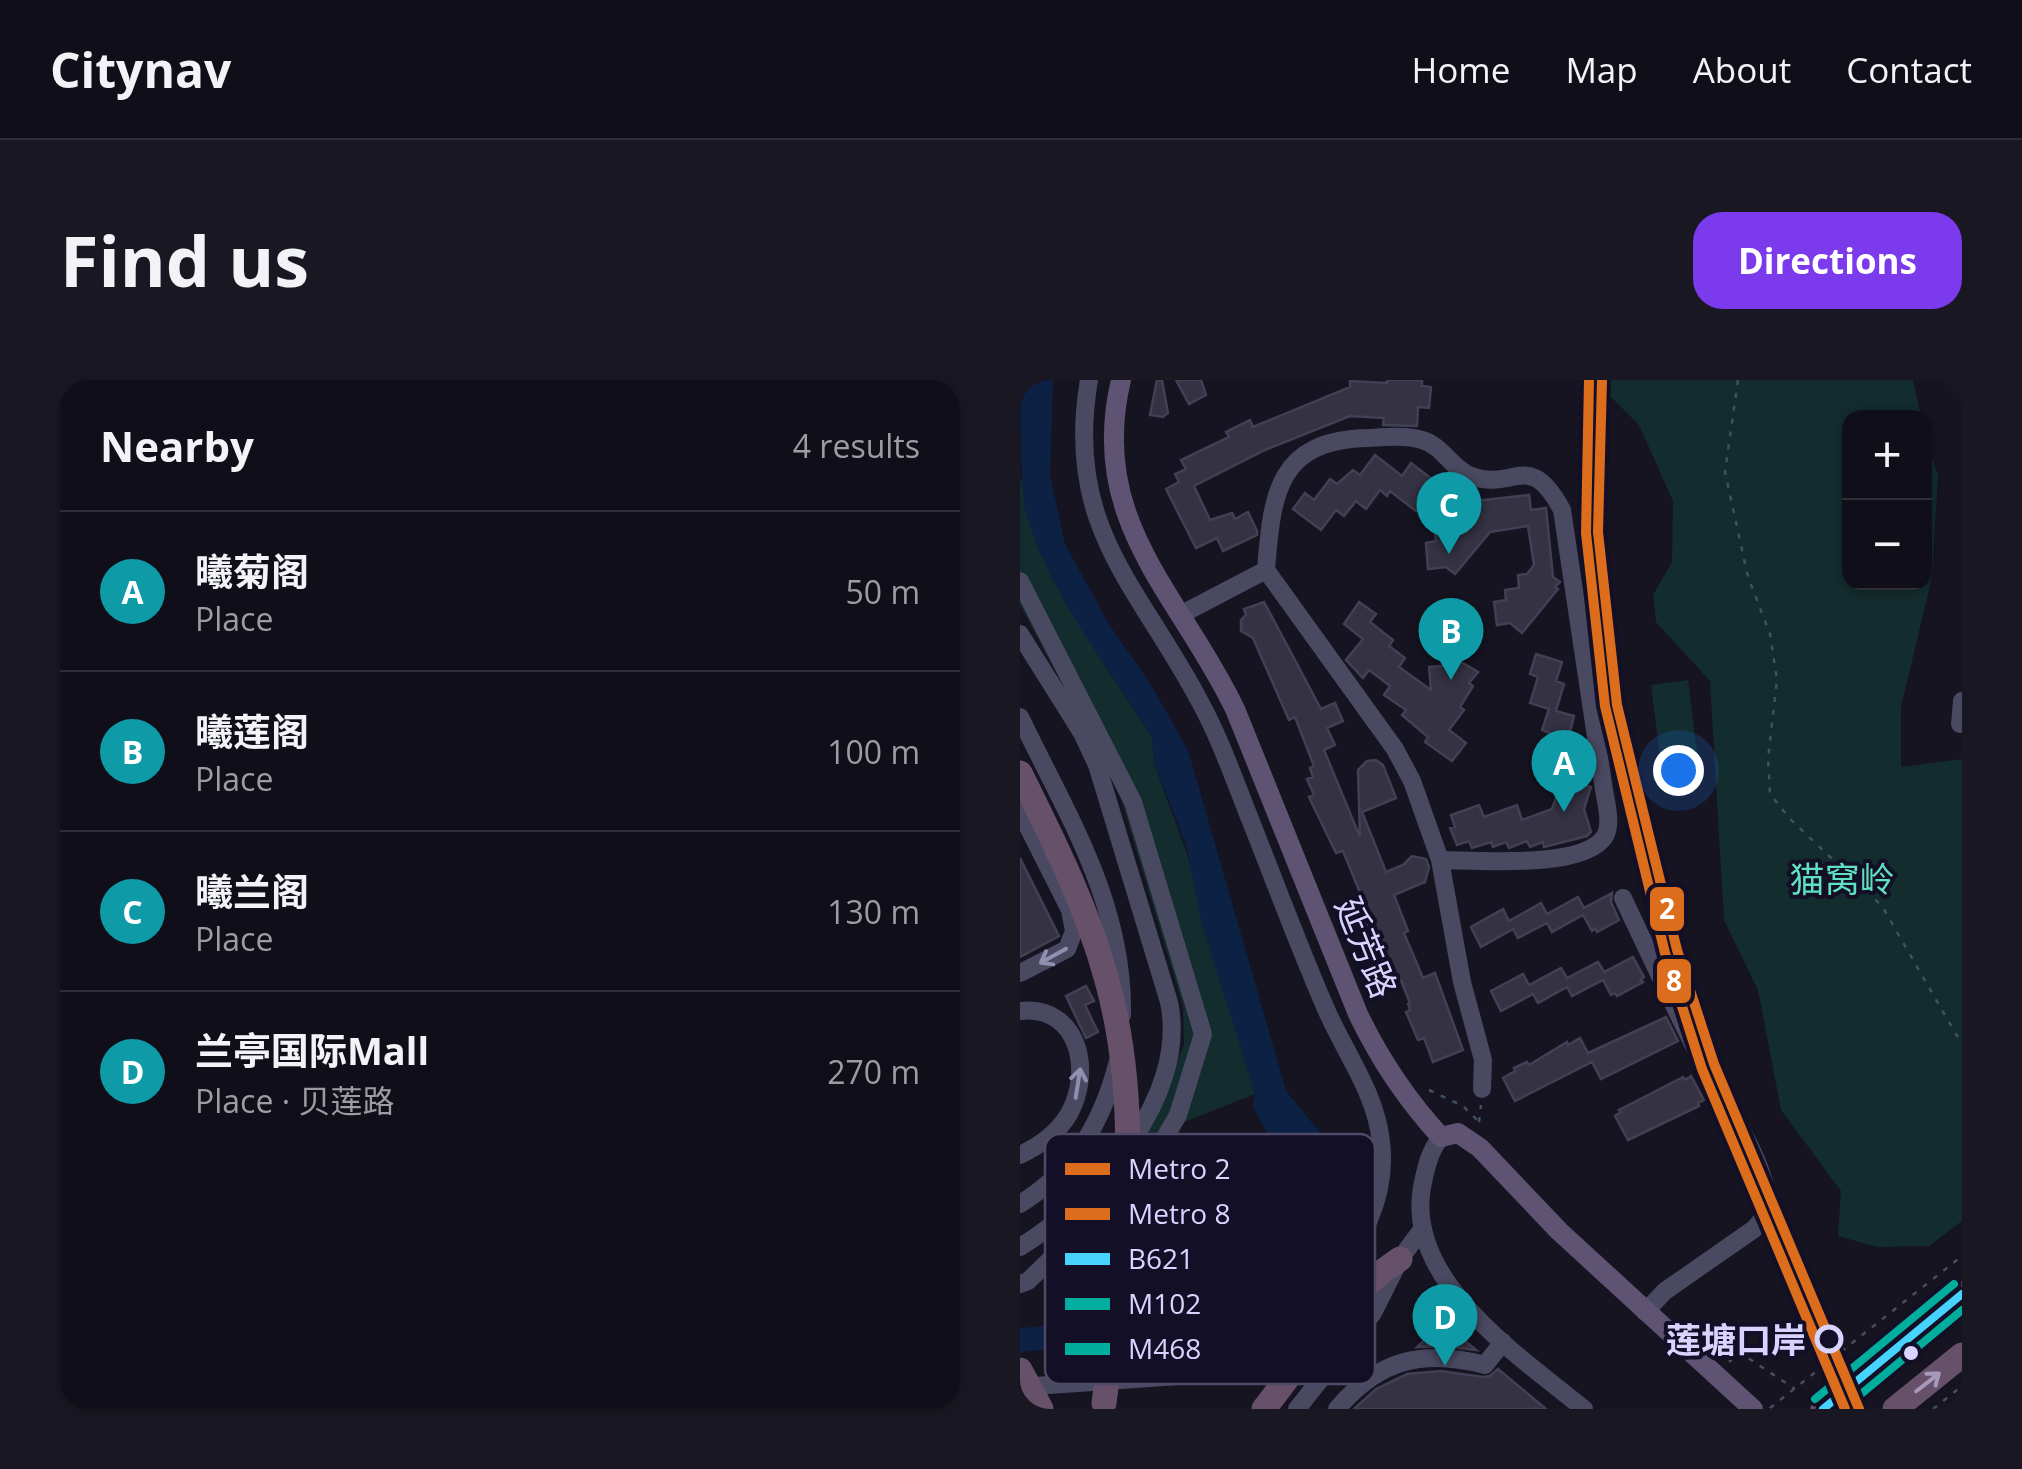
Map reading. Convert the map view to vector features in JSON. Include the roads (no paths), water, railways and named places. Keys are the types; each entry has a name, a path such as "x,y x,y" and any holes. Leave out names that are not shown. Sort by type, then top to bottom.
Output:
{"highway":[{"path":"1020,773 1069,873 1108,982 1123,1068 1126,1134"},
{"path":"1375,1276 1400,1259"},
{"path":"1823,1409 1962,1294"},
{"path":"1894,1409 1962,1356"},
{"path":"1020,1370 1041,1409"},
{"path":"1104,1403 1107,1384"},
{"path":"1264,1409 1284,1384"}],"main road":[{"name":"延芳路","path":"1121,380 1112,438 1116,479 1126,516 1140,550 1235,709 1378,1056 1413,1107 1441,1137 1458,1133 1480,1148 1559,1231 1753,1409"}],"street":[{"path":"1089,380 1084,456 1100,530 1114,561 1169,647 1216,732 1326,1010 1368,1092 1382,1144 1381,1184 1375,1207"},
{"path":"1440,860 1575,856 1604,836 1608,822 1604,790 1562,510 1543,482 1530,475 1481,480 1465,474 1425,440 1344,438 1324,443 1304,454 1279,487 1271,508 1266,570 1396,749 1412,781 1440,860 1462,982 1483,1060 1482,1089"},
{"path":"1180,615 1266,570"},
{"path":"1020,580 1133,802 1204,1034 1178,1116 1167,1134"},
{"path":"1020,634 1082,733 1096,765 1170,1002 1172,1034 1163,1077 1133,1134"},
{"path":"1960,724 1962,701"},
{"path":"1020,717 1104,893 1122,980 1118,1060 1090,1134"},
{"path":"1020,811 1070,910 1074,930 1067,949 1020,973"},
{"path":"1623,898 1751,1152 1768,1199 1766,1216 1754,1229 1665,1292 1645,1312"},
{"path":"1020,1010 1040,1010 1064,1024 1075,1038 1080,1066 1074,1103 1053,1134"},
{"path":"1441,1137 1426,1164 1420,1198 1431,1255 1478,1319 1584,1409"},
{"path":"1020,1154 1045,1141"},
{"path":"1020,1204 1045,1185"},
{"path":"1375,1309 1400,1259 1423,1228"},
{"path":"1020,1247 1045,1229"},
{"path":"1020,1284 1028,1282 1045,1266"},
{"path":"1463,1375 1485,1366 1503,1342"},
{"path":"1375,1374 1424,1357 1454,1358 1485,1366"},
{"path":"1020,1387 1063,1384"},
{"path":"1297,1409 1317,1384"},
{"path":"1338,1409 1360,1384"}],"water":[{"path":"1021,380 1053,380 1050,476 1065,544 1110,626 1150,683 1188,750 1286,1091 1321,1134 1268,1134 1253,1107 1255,1094 1201,921 1186,845 1154,763 1152,738 1047,569 1025,510"},
{"path":"1045,1326 1045,1350 1020,1352 1020,1328"}],"metro line":[{"name":"8","path":"1589,380 1586,533 1605,706 1665,953 1702,1069 1845,1409"},
{"name":"2","path":"1602,380 1598,532 1617,705 1677,950 1714,1064 1859,1409"}],"place":[{"name":"曦兰阁","path":"1449,554"},
{"name":"曦莲阁","path":"1451,680"},
{"name":"曦菊阁","path":"1564,812"},
{"name":"莲塘口岸","path":"1829,1339"},
{"name":"兰亭国际Mall","path":"1445,1366"}],"park label":[{"name":"猫窝岭","path":"1842,878"}]}
